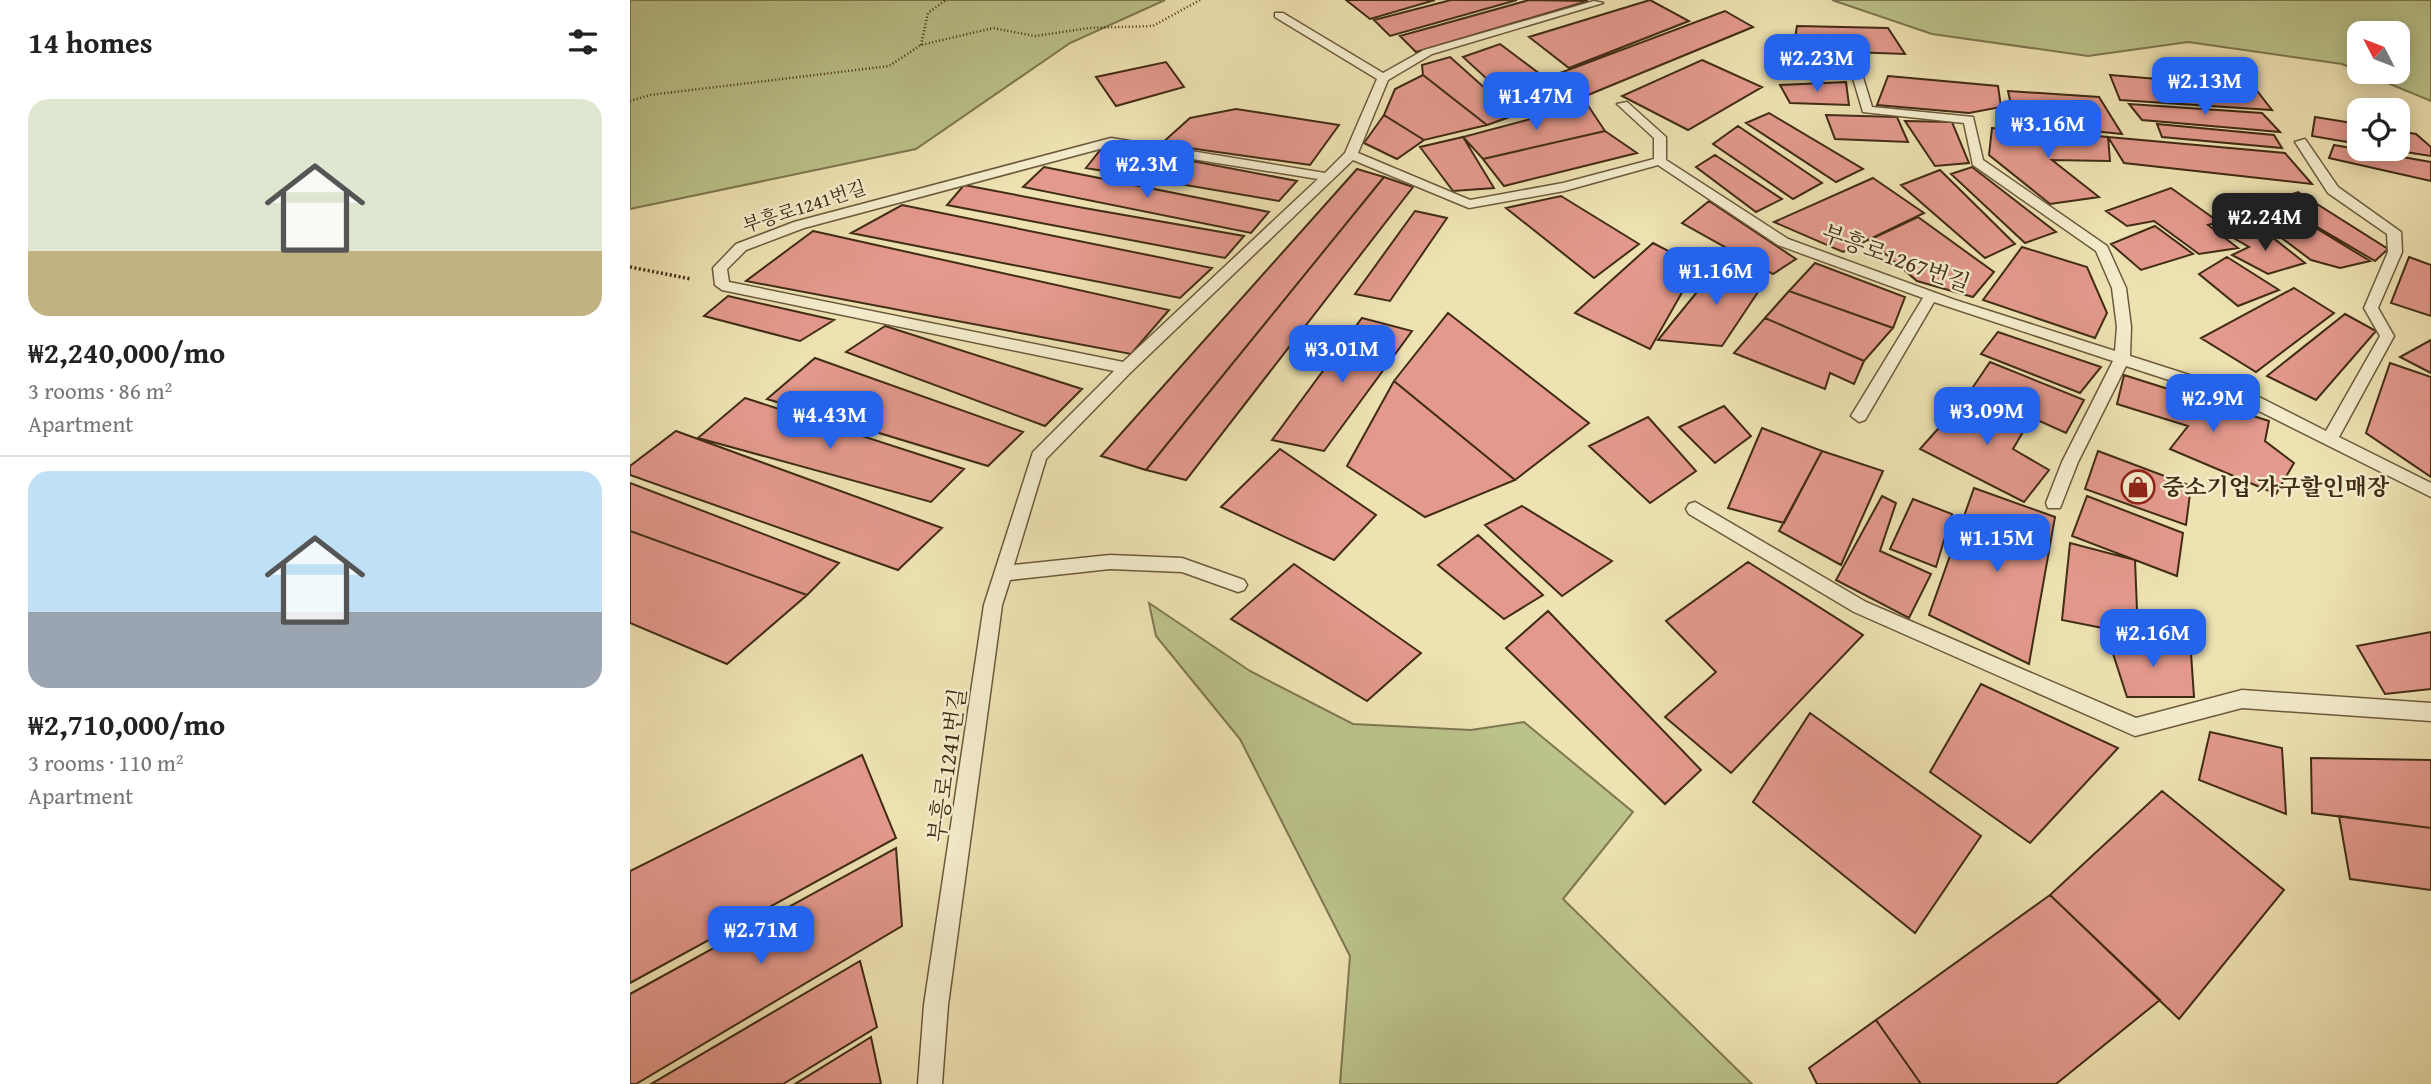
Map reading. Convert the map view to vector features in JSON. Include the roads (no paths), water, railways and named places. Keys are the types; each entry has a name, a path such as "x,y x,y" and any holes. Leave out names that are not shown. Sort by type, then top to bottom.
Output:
{"lane":[{"path":"1279,15 1383,78 1428,52 1598,3"},
{"path":"1810,60 1857,73 1867,110 1969,120 1977,162 2036,206 2102,248 2119,288 2124,327 2122,359 2070,462 2054,503"},
{"name":"부흥로1241번길","path":"930,1084 936,1005 993,605 1039,456 1126,368 1351,155 1383,78"},
{"path":"1351,155 1469,204 1564,187 1660,161 1660,137 1623,104"},
{"name":"부흥로1241번길","path":"1126,368 722,285 720,268 741,247 799,225 1111,142 1327,177"},
{"path":"2301,142 2333,190 2394,232 2395,252 2371,308 2387,336 2330,439"},
{"name":"부흥로1267번길","path":"1660,161 1783,242 1931,296 2255,402 2431,491"},
{"path":"1859,416 1931,296"},
{"path":"1695,509 1860,607 2135,727 2242,699 2431,712"},
{"path":"1003,573 1111,562 1182,565 1238,585"}],"place":[{"name":"중소기업 가구할인매장","path":"2138,487"}]}
